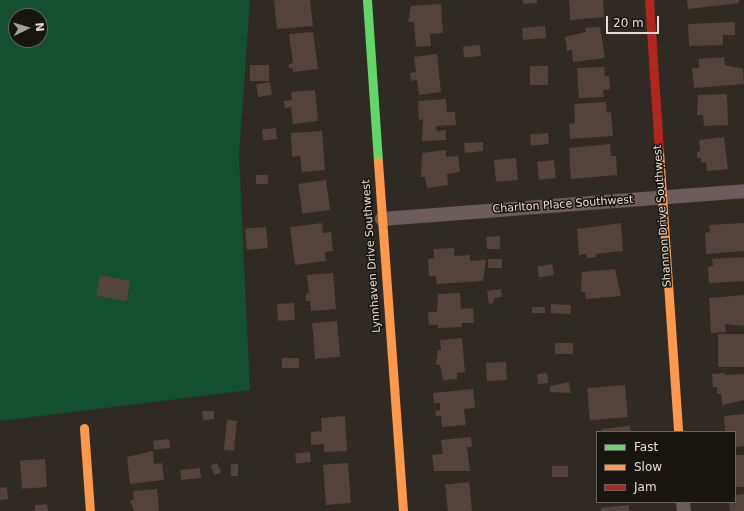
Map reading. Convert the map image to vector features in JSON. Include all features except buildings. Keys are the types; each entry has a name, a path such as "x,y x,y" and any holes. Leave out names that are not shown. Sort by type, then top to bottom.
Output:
{"street":[{"name":"Lynnhaven Drive Southwest","path":"367,0 403,511"},
{"name":"Shannon Drive Southwest","path":"649,0 661,198 678,431"},
{"name":"Charlton Place Southwest","path":"382,219 744,191"},
{"path":"84,428 90,511"}],"green space":[{"path":"0,0 250,0 239,155 250,390 0,421"}],"traffic: fast":[{"path":"367,0 378,162"}],"traffic: slow":[{"path":"659,151 678,431"},
{"path":"378,162 403,511"},
{"path":"84,428 90,511"}],"traffic: jam":[{"path":"649,0 659,151"}]}
